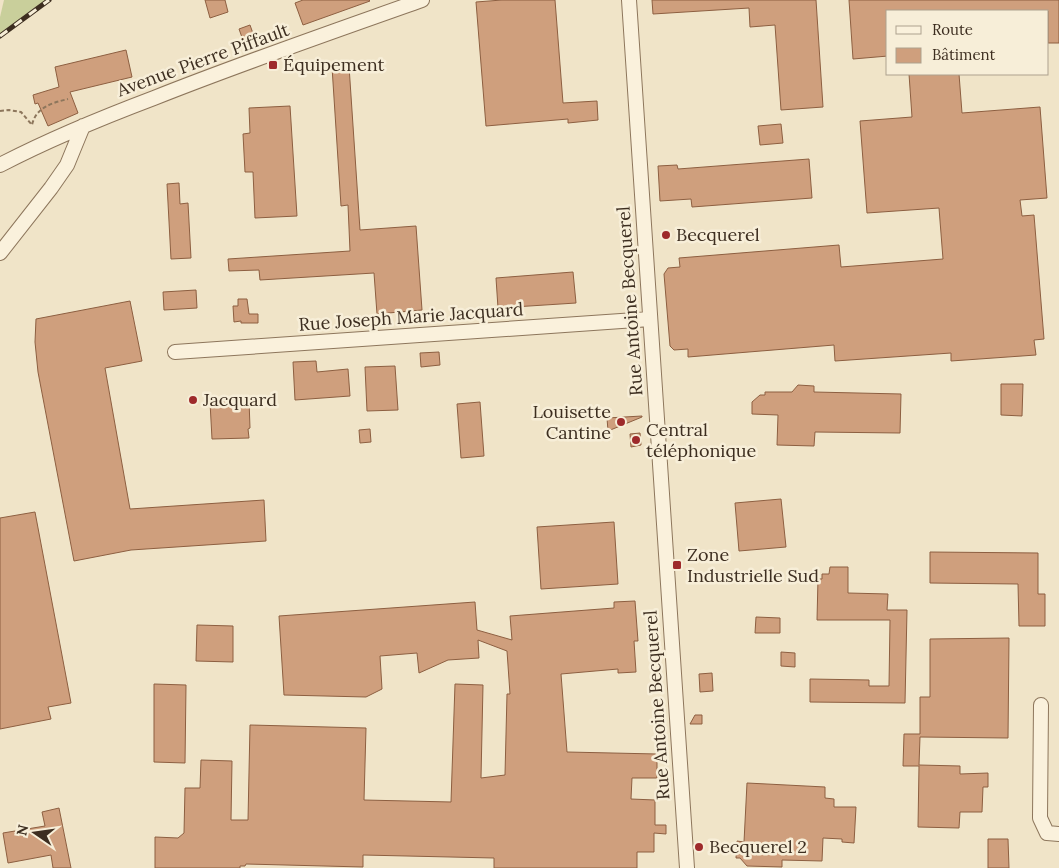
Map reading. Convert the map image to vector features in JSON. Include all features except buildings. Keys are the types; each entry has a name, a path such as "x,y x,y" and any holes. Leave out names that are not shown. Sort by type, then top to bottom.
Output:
{"street":[{"name":"Avenue Pierre Piffault","path":"0,165 83,126 195,82 422,0"},
{"name":"Rue Antoine Becquerel","path":"629,0 687,868"},
{"path":"0,252 67,165 83,126"},
{"name":"Rue Joseph Marie Jacquard","path":"175,352 650,320"},
{"path":"1041,705 1040,818 1047,833 1059,834"}],"path":[{"path":"0,111 21,112 32,125 38,112 46,106 68,99"}],"green space":[{"path":"4,0 49,0 0,36 0,17"}],"railway":[{"path":"0,36 49,0"}],"place":[{"name":"Équipement","path":"273,65"},
{"name":"Becquerel","path":"666,235"},
{"name":"Jacquard","path":"193,400"},
{"name":"Louisette Cantine","path":"621,422"},
{"name":"Central téléphonique","path":"636,440"},
{"name":"Zone Industrielle Sud","path":"677,565"},
{"name":"Becquerel 2","path":"699,847"}]}
